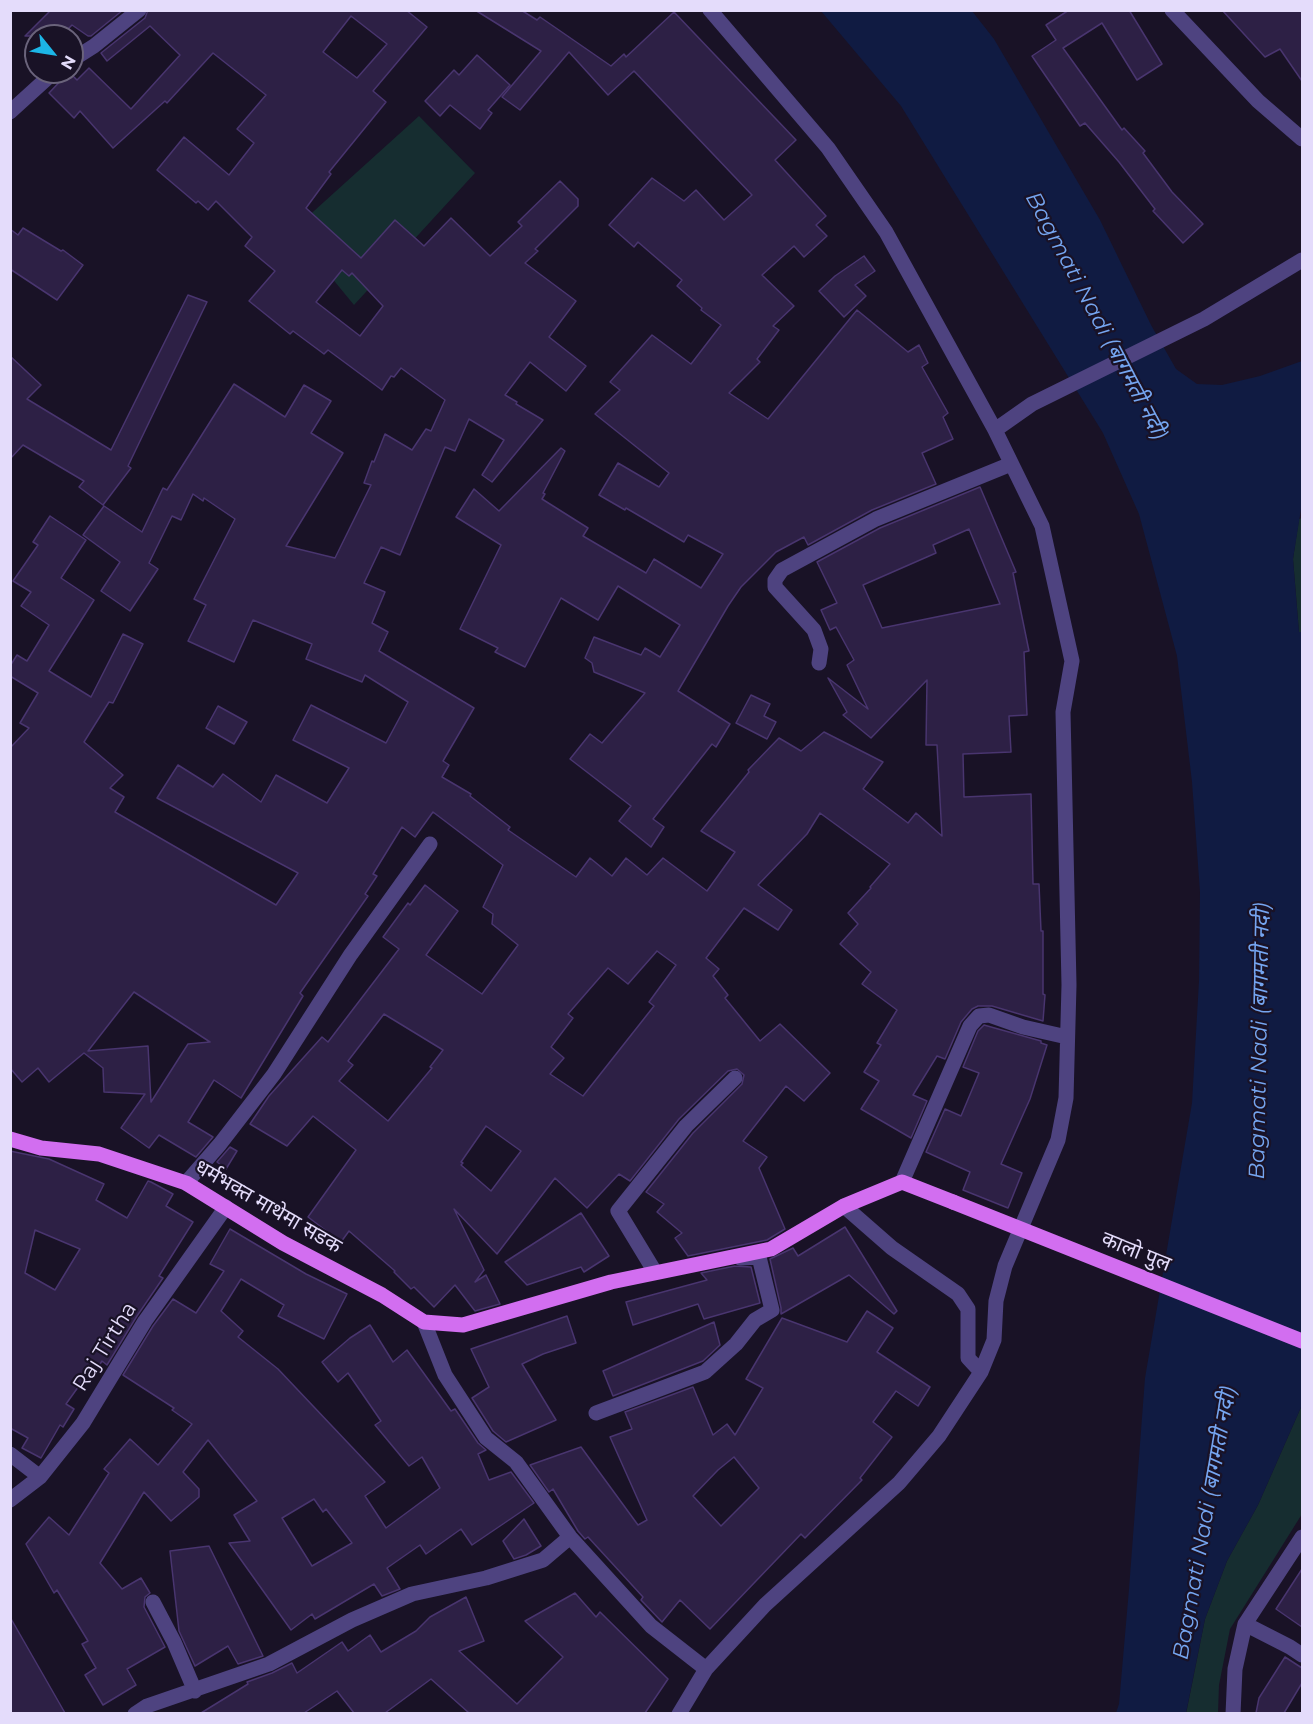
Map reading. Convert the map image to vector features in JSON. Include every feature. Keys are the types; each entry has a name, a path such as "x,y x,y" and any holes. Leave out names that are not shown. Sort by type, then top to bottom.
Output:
{"main road":[{"name":"धर्मभक्त माथेमा सडक","path":"10,1139 41,1148 99,1154 186,1183 283,1243 382,1294 424,1322"},
{"name":"कालो पुल","path":"902,1182 1302,1341"},
{"path":"424,1322 463,1325 611,1281 771,1250 844,1206 902,1182"}],"street":[{"path":"84,52 139,10"},
{"path":"679,1713 705,1669 765,1605 899,1483 939,1436 981,1372 994,1340 996,1301 1005,1266 1058,1140 1066,1098 1069,974 1063,712 1072,661 1042,526 995,430 885,232 828,148 710,10"},
{"path":"1172,10 1258,101 1302,139"},
{"path":"10,112 41,84"},
{"path":"995,430 1032,404 1204,319 1302,260"},
{"path":"819,663 821,649 814,630 775,587 775,580 782,570 876,519 1011,464"},
{"path":"186,1183 220,1144 274,1074 351,954 430,844"},
{"path":"902,1182 970,1026 979,1016 989,1015 1023,1027 1067,1037"},
{"path":"655,1272 618,1211 686,1126 735,1078"},
{"path":"844,1206 892,1248 958,1294 968,1309 968,1358 981,1372"},
{"name":"Raj Tirtha","path":"10,1500 40,1477 83,1424 145,1321 226,1208"},
{"path":"596,1413 705,1372 736,1344 755,1320 772,1310 759,1257 734,1258"},
{"path":"424,1322 445,1375 486,1438 516,1462 570,1537 651,1626 705,1669"},
{"path":"10,1454 40,1477"},
{"path":"135,1713 147,1706 269,1664 352,1620 412,1594 486,1578 543,1560 570,1537"},
{"path":"1233,1713 1235,1669 1245,1624 1302,1537"},
{"path":"153,1602 174,1642 195,1691"},
{"path":"1245,1624 1302,1655"}],"green space":[{"path":"419,116 475,173 354,305 326,271 283,239"},
{"path":"1302,518 1302,632 1299,632 1293,559 1299,519"},
{"path":"1302,1405 1302,1514 1230,1629 1219,1685 1218,1713 1186,1714 1205,1619 1227,1561 1258,1505"}],"water":[{"name":"Bagmati Nadi (बागमती नदी)","path":"821,11 972,11 994,39 1100,220 1151,325 1176,369 1197,384 1222,385 1260,376 1302,361 1302,503 1293,559 1299,632 1302,632 1302,1405 1258,1505 1227,1561 1205,1619 1186,1713 1116,1713 1119,1704 1129,1589 1145,1378 1192,1103 1199,981 1200,892 1192,782 1177,656 1139,514 1103,433 901,106"}],"building":[{"path":"51,10 123,10 91,36 84,33 84,24 37,24"},
{"path":"148,10 406,10 427,27 373,91 386,102 329,172 331,174 306,208 361,258 395,220 424,246 451,218 490,256 522,226 518,222 560,181 578,199 578,206 535,249 538,251 525,263 576,301 549,337 586,366 566,391 530,362 505,395 543,420 492,482 482,475 504,440 469,419 455,451 445,447 400,555 381,547 364,583 385,592 372,623 388,632 379,651 474,708 443,761 449,765 442,777 471,794 470,796 510,827 508,830 576,877 590,858 612,876 626,858 647,875 663,858 707,891 735,852 701,831 749,772 748,770 779,738 801,751 824,732 883,762 863,789 908,823 916,813 942,836 937,745 926,745 927,680 871,738 843,715 847,712 828,678 868,709 847,665 854,660 836,627 830,630 821,610 837,603 817,562 880,528 980,487 1016,572 1013,573 1029,651 1024,652 1027,715 1009,716 1011,752 963,754 964,797 1031,794 1033,884 1039,884 1041,931 1043,931 1043,994 1045,995 1043,1021 992,1006 978,1006 972,1009 961,1022 945,1059 937,1056 913,1095 927,1101 911,1138 861,1109 879,1081 864,1072 881,1045 877,1043 897,1010 862,984 871,972 840,944 858,924 848,913 890,864 820,813 807,834 758,885 792,910 778,930 744,908 706,958 719,969 713,976 728,995 725,998 760,1041 780,1024 830,1073 804,1101 786,1086 743,1141 767,1157 759,1168 785,1229 767,1240 688,1256 675,1238 682,1233 657,1212 664,1204 646,1192 693,1133 742,1084 744,1075 737,1069 728,1071 679,1119 630,1181 619,1174 587,1208 555,1178 497,1254 454,1209 484,1270 475,1282 486,1275 500,1304 475,1311 455,1285 434,1307 414,1287 411,1289 395,1271 349,1231 341,1242 308,1217 356,1150 313,1116 287,1146 250,1124 269,1096 322,1037 328,1042 399,949 383,937 408,903 410,905 425,885 458,911 426,955 482,994 518,945 492,924 493,914 483,907 503,865 433,812 415,837 402,827 373,874 377,876 365,894 368,896 300,993 303,996 241,1098 214,1080 188,1122 213,1137 196,1157 159,1135 149,1148 121,1128 145,1094 104,1092 103,1068 84,1053 49,1082 38,1068 22,1082 10,1068 10,748 29,728 20,723 38,693 10,676 10,666 17,655 27,661 49,625 21,606 31,592 13,581 38,545 33,542 50,516 86,540 61,578 94,600 49,671 91,697 123,634 143,644 113,703 109,702 84,742 123,775 110,788 124,797 115,812 276,905 298,873 157,798 178,765 213,787 223,774 261,802 276,775 327,803 349,768 293,740 311,705 386,743 408,702 365,675 362,682 306,659 312,644 253,620 234,662 188,641 206,605 194,599 235,519 204,498 203,501 193,494 181,520 172,516 149,563 158,569 130,611 101,591 120,562 83,535 104,506 142,532 163,488 167,490 234,384 285,417 304,385 331,401 311,433 343,453 286,546 335,558 371,485 364,483 385,434 412,450 426,429 431,431 445,400 401,368 394,377 391,376 382,390 328,350 324,354 293,331 290,334 249,301 275,271 245,246 252,237 216,201 208,210 198,201 196,203 157,170 184,137 229,175 254,143 237,129 266,95 213,53 167,103 165,101 113,148 80,111 74,118 49,93 58,84 84,84 84,73 89,68 131,109 180,55 150,26 107,61 101,53 145,18","holes":["351,16 387,44 357,78 323,52","342,270 349,276 352,273 383,306 360,336 316,302","969,529 1000,604 882,628 863,585 936,553 933,545","657,951 676,965 649,1002 654,1006 583,1096 550,1074 564,1058 551,1047 573,1018 568,1014 608,968 628,984","134,992 210,1042 188,1044 151,1102 148,1046 88,1051","384,1014 443,1050 430,1067 432,1068 388,1121 339,1081 353,1065 348,1061","486,1126 521,1151 491,1191 461,1165 463,1163 461,1162"]},
{"path":"475,10 521,10 537,20 540,17 611,66 624,54 626,57 674,12 796,140 775,160 826,216 816,225 827,236 804,257 794,246 762,275 794,306 773,326 779,330 757,359 760,362 729,393 768,419 857,310 908,352 919,345 928,363 922,367 948,413 943,417 953,439 922,453 936,484 872,510 808,545 804,537 776,552 741,587 678,691 730,724 716,747 712,744 653,819 664,827 651,847 619,821 631,806 570,759 590,734 602,743 645,693 594,672 592,663 585,658 594,637 641,655 645,648 660,657 680,625 618,586 598,620 561,598 525,667 495,652 498,648 460,629 501,545 456,517 474,489 499,511 561,448 565,451 542,499 588,528 583,536 646,573 654,559 701,588 723,554 688,535 684,542 599,495 618,463 659,487 669,473 595,414 620,390 610,382 652,335 691,364 721,325 701,310 702,308 677,286 682,280 638,242 634,247 609,225 652,178 684,201 696,190 724,220 752,195 634,71 608,95 569,52 520,110 502,97 541,51"},
{"path":"1069,10 1129,10 1162,64 1137,80 1102,23 1063,48 1122,130 1124,128 1145,151 1143,153 1172,192 1203,224 1183,243 1153,211 1155,209 1119,162 1085,123 1080,126 1032,56 1056,40 1046,25"},
{"path":"1222,10 1302,10 1302,81 1280,49 1265,57"},
{"path":"477,55 510,85 488,110 492,113 480,129 450,105 440,116 425,101 454,70 459,75"},
{"path":"23,228 61,251 63,250 83,265 57,300 10,269 10,229 18,235"},
{"path":"864,256 875,271 855,285 866,296 844,317 819,291 835,276"},
{"path":"188,295 207,302 128,466 131,468 103,505 79,487 84,481 23,445 10,459 10,356 41,385 27,399 111,450"},
{"path":"751,695 770,704 764,716 776,722 767,739 736,723"},
{"path":"218,706 247,722 234,744 206,728"},
{"path":"984,1025 1041,1041 1047,1045 1030,1099 1001,1164 1022,1173 1008,1208 963,1190 970,1172 926,1152 945,1109 961,1116 979,1073 963,1067 978,1031"},
{"path":"230,1147 237,1151 226,1169 217,1162"},
{"path":"10,1151 49,1159 104,1184 96,1200 127,1218 148,1181 173,1194 166,1206 193,1222 159,1276 163,1278 107,1365 102,1361 93,1375 89,1372 66,1404 74,1409 63,1427 60,1425 41,1458 22,1448 28,1438 10,1428","holes":["35,1230 80,1249 55,1290 25,1273"]},
{"path":"581,1213 609,1256 584,1272 581,1267 527,1285 505,1262"},
{"path":"845,1227 897,1311 894,1314 849,1275 781,1314 770,1259 793,1248 798,1256"},
{"path":"230,1229 306,1274 347,1294 324,1339 278,1316 284,1305 241,1279 221,1311 243,1331 238,1337 278,1369 385,1482 365,1496 386,1528 440,1488 422,1457 409,1466 375,1425 381,1421 348,1373 338,1382 322,1362 350,1338 370,1325 393,1362 407,1350 451,1411 455,1409 478,1443 486,1450 478,1454 489,1480 511,1472 534,1503 472,1545 461,1529 426,1554 420,1545 387,1568 400,1589 382,1596 374,1584 315,1619 312,1614 291,1630 229,1543 250,1541 234,1515 257,1501 208,1440 183,1472 199,1489 199,1497 171,1521 144,1492 100,1563 122,1589 141,1578 150,1593 145,1597 144,1607 165,1647 127,1669 136,1685 103,1705 85,1675 96,1668 82,1644 88,1641 57,1590 54,1593 26,1544 49,1517 69,1535 109,1473 104,1469 130,1439 158,1465 192,1424 172,1410 174,1408 123,1375 153,1326 173,1299 196,1313 224,1271 210,1264","holes":["314,1499 323,1512 326,1509 352,1543 312,1566 282,1518"]},
{"path":"735,1266 751,1267 760,1303 704,1319 698,1304 633,1325 626,1302 707,1280 701,1273"},
{"path":"867,1311 893,1328 877,1352 930,1387 918,1406 896,1391 873,1422 892,1437 860,1478 862,1480 805,1538 801,1534 710,1629 680,1600 662,1622 641,1600 643,1597 588,1537 585,1539 578,1531 553,1489 549,1492 530,1465 581,1447 638,1525 647,1520 610,1437 632,1429 625,1412 693,1387 713,1435 727,1424 735,1435 763,1388 746,1379 782,1318 847,1342","holes":["734,1457 759,1488 721,1526 693,1496"]},
{"path":"567,1316 576,1343 522,1364 556,1420 506,1442 493,1431 472,1398 489,1387 471,1349"},
{"path":"714,1322 720,1345 703,1361 613,1396 603,1371"},
{"path":"524,1519 541,1546 514,1559 503,1541"},
{"path":"209,1546 263,1656 238,1664 228,1646 195,1666 179,1631 170,1551"},
{"path":"1302,1569 1302,1627 1276,1609"},
{"path":"575,1593 596,1617 600,1612 668,1679 645,1713 469,1713 431,1679 385,1713 354,1713 337,1691 304,1713 201,1713 248,1684 247,1682 292,1663 297,1673 342,1642 348,1651 370,1635 381,1652 416,1631 430,1617 466,1597 484,1641 459,1651 517,1704 563,1657 525,1621"},
{"path":"10,1617 65,1713 10,1713"},
{"path":"1285,1657 1302,1668 1302,1683 1284,1713 1256,1713 1259,1698"}]}
